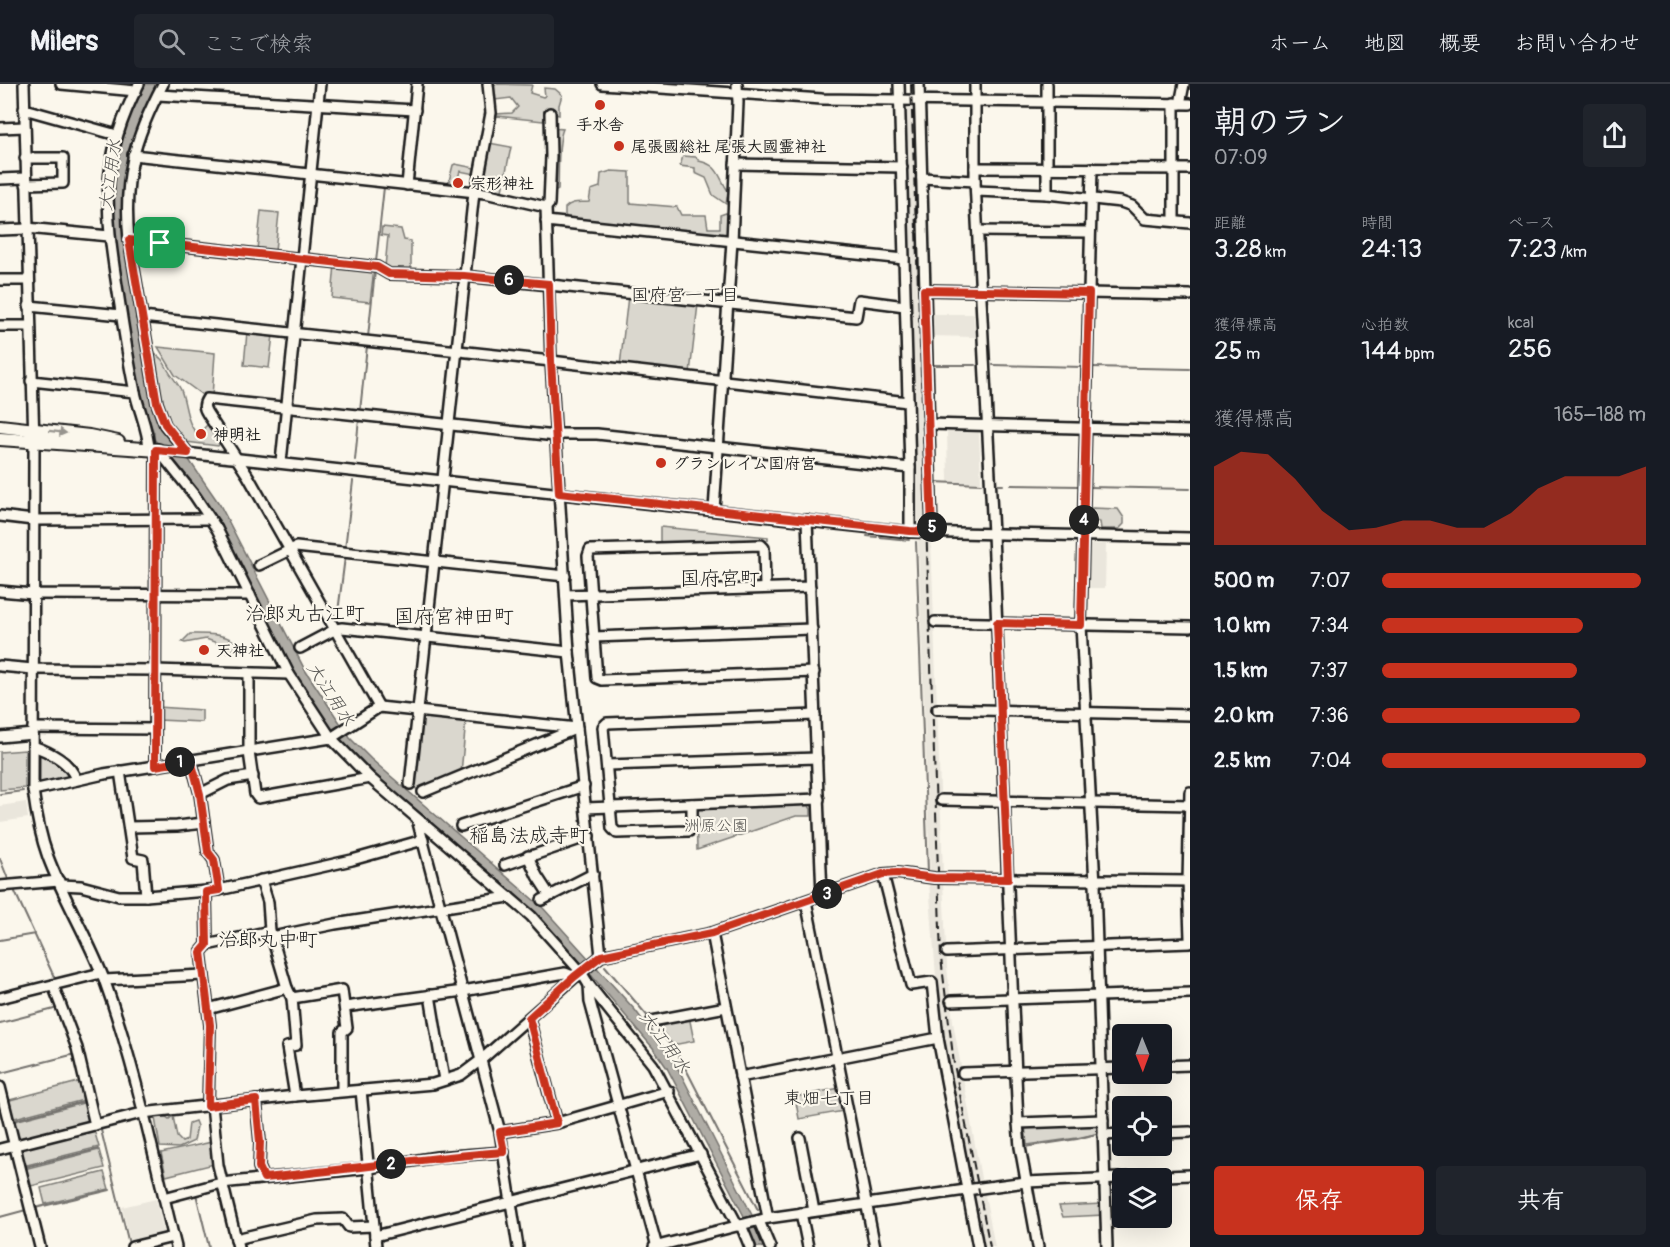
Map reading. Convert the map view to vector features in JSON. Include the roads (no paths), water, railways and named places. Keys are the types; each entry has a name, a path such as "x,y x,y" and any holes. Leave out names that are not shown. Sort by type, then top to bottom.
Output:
{"main road":[{"path":"0,426 89,436 154,449"},
{"path":"0,440 154,449"}],"street":[{"path":"24,84 33,443 33,790 41,835 60,883 82,926 119,1023 176,1247"},
{"path":"60,84 137,88 117,135 108,180 109,236 135,392 154,449 155,766"},
{"path":"163,84 144,123 133,155 127,191 129,240 157,403 165,424 187,452"},
{"path":"281,462 320,84"},
{"path":"407,185 417,84"},
{"path":"410,784 464,276 475,192 490,113 488,84"},
{"path":"602,84 737,88 822,99 1181,104"},
{"path":"899,84 910,531"},
{"path":"919,84 932,532"},
{"path":"975,84 975,181 993,534 1018,1123 1038,1247"},
{"path":"1047,84 1047,194"},
{"path":"1174,221 1174,168 1184,84"},
{"path":"714,510 732,241 737,88"},
{"path":"158,94 415,110"},
{"path":"24,110 117,135"},
{"path":"550,113 551,156 546,221 551,361 569,652 593,874 598,959"},
{"path":"0,128 25,127"},
{"path":"133,155 475,192 546,207"},
{"path":"0,179 63,183 63,158 25,158"},
{"path":"735,164 902,167"},
{"path":"975,168 1190,169"},
{"path":"1092,168 1081,625 1097,946 1107,1247"},
{"path":"922,178 975,181"},
{"path":"976,191 1047,194 1121,201 1132,206 1145,219 1190,223"},
{"path":"546,221 904,260"},
{"path":"0,230 27,228 109,236"},
{"path":"978,231 1090,232"},
{"path":"129,240 377,267 389,274 464,276 856,317 859,300 905,306"},
{"path":"0,280 28,280"},
{"path":"924,290 1190,295"},
{"path":"29,306 122,315"},
{"path":"142,318 551,361 908,402"},
{"path":"0,326 29,326"},
{"path":"31,381 135,392"},
{"path":"379,707 290,549 207,413 204,407 207,399 556,435 597,434 910,468"},
{"path":"928,424 1190,431"},
{"path":"154,449 910,531 1190,538"},
{"path":"154,449 195,496 210,519 289,674 331,738 370,778 531,916 590,985 653,1065 741,1225 750,1247"},
{"path":"0,516 33,520 210,519"},
{"path":"807,520 822,895"},
{"path":"765,588 764,548 761,545 590,550 588,556 597,678 602,680 814,672"},
{"path":"259,566 296,547 565,576"},
{"path":"566,595 810,587"},
{"path":"0,591 33,594 250,595"},
{"path":"935,622 1190,627"},
{"path":"300,648 342,628 569,652"},
{"path":"594,637 812,629"},
{"path":"0,666 33,669 289,674"},
{"path":"249,673 249,752 255,794 258,798 370,778"},
{"path":"33,790 120,771 331,738 379,707 577,728"},
{"path":"937,709 1190,715"},
{"path":"692,804 692,825 689,831 617,833 612,828 603,727 607,723 815,715"},
{"path":"423,792 577,728"},
{"path":"0,737 33,731 155,729"},
{"path":"33,746 62,761 74,774 76,780"},
{"path":"606,765 817,758"},
{"path":"191,760 200,794 208,852 214,860 219,890"},
{"path":"120,771 133,858 143,860 146,896"},
{"path":"200,794 228,780 253,776"},
{"path":"461,826 584,786"},
{"path":"1190,792 1190,938"},
{"path":"586,808 819,799"},
{"path":"940,800 1190,805"},
{"path":"417,819 500,1132 518,1247"},
{"path":"129,827 204,823"},
{"path":"505,865 589,836"},
{"path":"0,886 60,883 119,896 206,892 352,860 423,840"},
{"path":"528,856 546,898 593,874"},
{"path":"0,1149 142,1113 342,1091 397,1088 461,1075 598,959 712,933 883,874 897,873 934,878 1189,881"},
{"path":"883,874 911,985 932,982 938,1038 978,1247"},
{"path":"261,880 268,902 271,934 292,998 296,1045 287,1047 295,1096"},
{"path":"206,892 207,945"},
{"path":"509,897 207,945 201,952 210,1025 210,1106 221,1183 237,1243 317,1220 343,1220 349,1227 375,1231 512,1202 701,1154"},
{"path":"806,901 875,1247"},
{"path":"712,933 740,1077 761,1220 770,1247"},
{"path":"947,952 1190,943"},
{"path":"345,1007 463,991 565,973 580,973"},
{"path":"0,998 102,976 203,975"},
{"path":"53,985 77,1048 95,1125"},
{"path":"590,985 590,1002 656,1247 761,1220 966,1190 1026,1182 1190,1175"},
{"path":"208,1008 287,988"},
{"path":"292,998 342,990 347,1028 342,1032 342,1091"},
{"path":"951,1001 1190,993"},
{"path":"430,995 444,1080"},
{"path":"652,1021 726,1007"},
{"path":"529,1018 557,1123"},
{"path":"740,1077 938,1038"},
{"path":"1172,1066 1190,1065"},
{"path":"963,1073 1112,1068"},
{"path":"0,1087 40,1247"},
{"path":"361,1090 376,1247"},
{"path":"500,1132 557,1123 669,1091"},
{"path":"256,1100 260,1142 259,1167 264,1178"},
{"path":"1018,1123 1103,1120"},
{"path":"1172,1133 1190,1132"},
{"path":"1103,1135 1112,1135"},
{"path":"800,1138 814,1211"},
{"path":"164,1198 221,1183 368,1168 437,1157 504,1152"},
{"path":"801,1213 808,1247"},
{"path":"132,1247 173,1236"}],"waterway":[{"path":"376,262 384,187"},
{"path":"481,197 499,201"},
{"path":"538,209 542,213 542,243"},
{"path":"368,337 375,271"},
{"path":"360,411 367,346"},
{"path":"930,365 975,365"},
{"path":"993,365 1083,367"},
{"path":"1091,367 1190,369"},
{"path":"355,460 359,419"},
{"path":"345,549 353,481"},
{"path":"934,482 981,484"},
{"path":"997,485 1003,485"},
{"path":"1011,485 1080,486"},
{"path":"1089,487 1190,489"},
{"path":"867,536 877,537"},
{"path":"880,537 909,540"},
{"path":"916,542 928,872"},
{"path":"337,620 345,557"},
{"path":"158,761 212,752"},
{"path":"83,774 151,762"},
{"path":"0,794 23,791"},
{"path":"0,859 8,879"},
{"path":"15,892 55,979"},
{"path":"0,940 35,934"},
{"name":"大江用水","path":"605,966 650,1019"},
{"path":"0,1023 58,1008"},
{"name":"大江用水","path":"654,1025 677,1053 758,1210"},
{"path":"1,1073 75,1054"},
{"path":"14,1120 86,1101"},
{"path":"101,1130 129,1244"},
{"path":"1024,1147 1100,1133"},
{"path":"25,1167 98,1149"},
{"path":"35,1208 110,1190"},
{"path":"196,1194 209,1247"},
{"path":"0,1217 26,1210"}],"railway":[{"path":"911,84 941,958 954,1064 990,1247"}],"place":[{"name":"手水舎","path":"600,105"},
{"name":"尾張國総社 尾張大國霊神社","path":"619,146"},
{"name":"宗形神社","path":"458,183"},
{"name":"神明社","path":"201,434"},
{"name":"グランレイム国府宮","path":"661,463"},
{"name":"天神社","path":"204,650"}],"district":[{"name":"国府宮一丁目","path":"685,295"},
{"name":"国府宮町","path":"720,578"},
{"name":"治郎丸古江町","path":"305,613"},
{"name":"国府宮神田町","path":"454,616"},
{"name":"稲島法成寺町","path":"529,835"},
{"name":"治郎丸中町","path":"268,939"},
{"name":"東畑七丁目","path":"829,1098"}],"park label":[{"name":"洲原公園","path":"716,825"}]}
